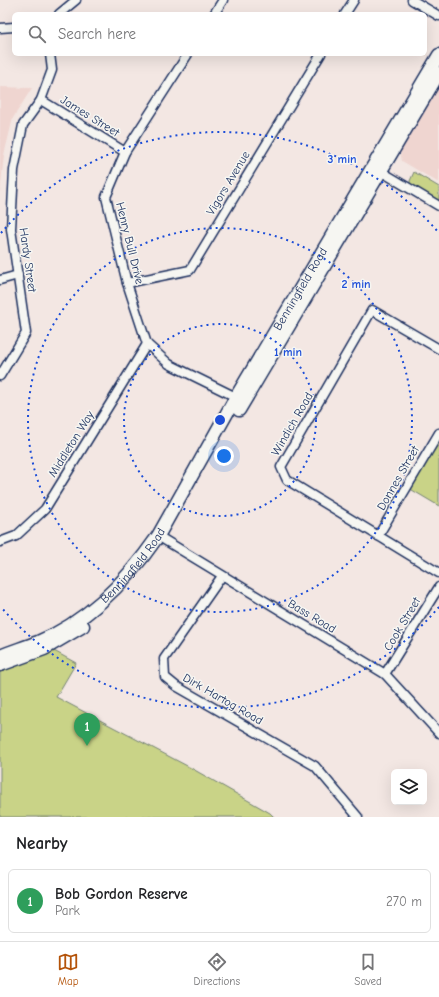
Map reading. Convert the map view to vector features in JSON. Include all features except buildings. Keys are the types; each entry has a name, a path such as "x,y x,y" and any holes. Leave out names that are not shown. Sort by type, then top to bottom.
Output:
{"main road":[{"name":"Benningfield Road","path":"0,665 44,649 90,621 108,607 126,589 147,564 240,399 376,168 439,55"},
{"name":"Benningfield Road","path":"376,168 439,72"},
{"name":"Benningfield Road","path":"0,656 38,642 66,628 84,616 111,594 161,538"}],"street":[{"path":"61,12 76,0"},
{"path":"215,12 223,0"},
{"path":"346,12 354,0"},
{"path":"412,0 439,16"},
{"path":"0,28 12,27"},
{"name":"Hardy Street","path":"0,376 26,333 11,229 14,170 23,125 41,100 52,70 50,56"},
{"name":"Henry Bull Drive","path":"187,56 125,152 106,197 127,283 147,344 168,364 240,399"},
{"name":"Vigors Avenue","path":"127,283 190,270 320,56"},
{"name":"James Street","path":"41,100 125,152"},
{"path":"376,168 439,206"},
{"path":"0,280 18,275"},
{"name":"Windich Road","path":"439,349 372,310 281,468 287,480 439,574"},
{"name":"Middleton Way","path":"0,542 16,536 45,509 147,344"},
{"name":"Donnes Street","path":"378,536 439,433"},
{"name":"Bass Road","path":"161,538 385,674 439,732"},
{"name":"Dirk Hartog Road","path":"222,576 164,659 165,677 176,686 315,766 358,817"},
{"name":"Cook Street","path":"385,674 439,587"}],"shaded area":[{"path":"439,86 439,183 402,161 400,152"},
{"path":"0,87 32,88 13,118 4,155 0,193"}],"green space":[{"path":"414,172 439,187 439,201 410,184"},
{"path":"439,433 439,506 407,487"},
{"path":"54,651 76,663 56,697 191,768 270,813 274,817 0,817 0,671"}],"place":[{"name":"Bob Gordon Reserve","path":"87,746"}]}
